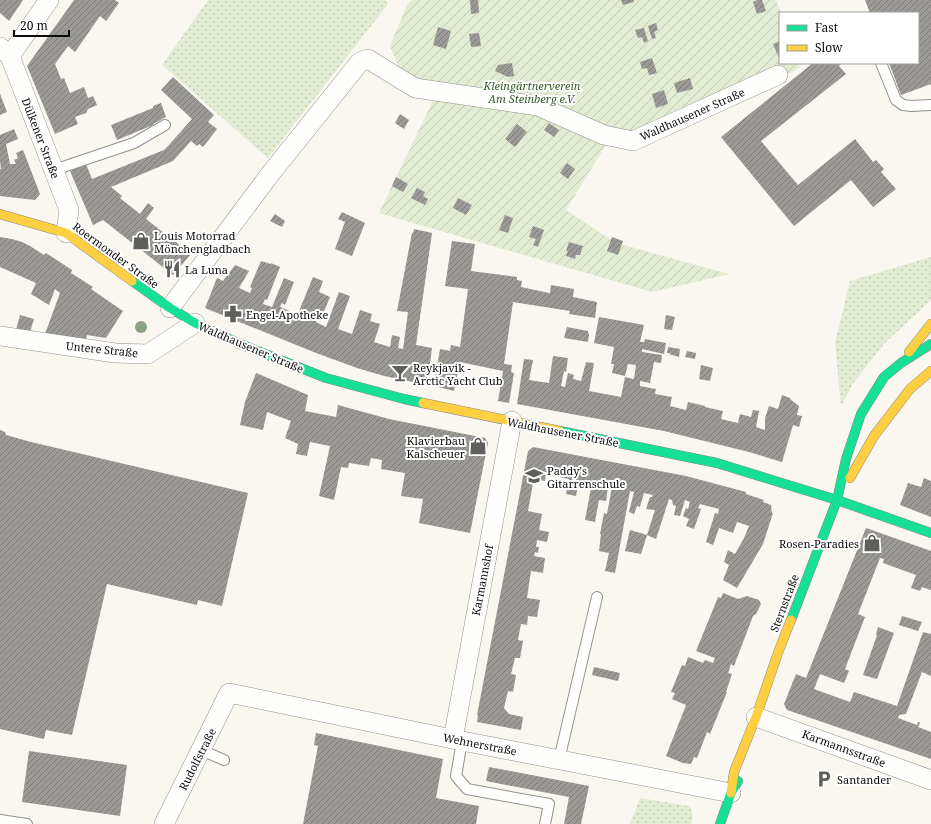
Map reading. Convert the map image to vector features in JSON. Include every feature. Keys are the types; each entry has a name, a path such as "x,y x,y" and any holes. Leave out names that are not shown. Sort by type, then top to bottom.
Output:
{"street":[{"path":"5,52 49,0"},
{"name":"Dülkener Straße","path":"5,52 69,210 66,232"},
{"name":"Waldhausener Straße","path":"778,75 633,141 604,134 538,106 415,88 368,59 360,62 271,173 170,308 195,323 240,344 326,378 404,399 717,463 837,500 931,533"},
{"name":"Roermonder Straße","path":"0,214 66,232 121,274 170,308"},
{"name":"Untere Straße","path":"0,336 115,353 148,354 195,323"},
{"path":"901,363 931,324"},
{"path":"837,500 846,459 861,414 884,377 901,363 931,344"},
{"path":"837,500 874,436 910,389 931,371"},
{"name":"Karmannshof","path":"457,740 512,421"},
{"name":"Sternstraße","path":"720,824 731,793 742,774 755,736 756,717 779,650 837,500"},
{"name":"Wehnerstraße","path":"230,693 457,740 731,793"},
{"name":"Rudolfstraße","path":"164,824 230,693"},
{"name":"Karmannsstraße","path":"756,717 931,780"}],"lane":[{"path":"881,64 896,100 903,105 931,105"},
{"path":"54,170 134,143 165,125"},
{"path":"560,760 597,597"},
{"path":"457,740 456,776 467,789 549,804 545,824"},
{"path":"201,750 224,760"},
{"path":"0,820 27,824"}],"green space":[{"path":"208,0 385,0 388,4 268,158 162,65"},
{"name":"Kleingärtnerverein Am Steinberg e.V.","path":"412,0 776,0 781,12 779,12 779,64 798,64 800,68 637,147 612,135 566,210 616,243 729,274 652,292 379,213 441,84 402,74 390,46 407,5"},
{"path":"931,257 931,300 884,344 854,382 841,406 835,343 850,281"},
{"path":"640,798 689,806 693,815 691,824 630,824"}],"building":[{"path":"0,0 23,0 9,21 0,13"},
{"path":"74,0 115,0 119,3 106,21 100,16 75,52 68,46 55,64 61,79 64,78 70,93 84,87 88,98 93,96 97,105 88,109 86,113 75,117 78,124 55,134 27,66"},
{"path":"470,0 478,0 479,13 471,14"},
{"path":"621,0 634,0 634,2 623,5"},
{"path":"762,0 766,11 757,14 753,2"},
{"path":"865,0 931,0 931,84 901,95 889,64 919,64 919,12 870,12"},
{"path":"656,23 658,30 654,32 656,38 652,39 648,26"},
{"path":"438,27 451,31 446,49 433,45"},
{"path":"644,28 648,41 644,43 642,37 638,38 635,30"},
{"path":"479,33 481,46 471,47 469,34"},
{"path":"779,41 779,58 773,44"},
{"path":"652,58 657,73 649,75 647,68 642,69 640,62"},
{"path":"512,63 514,76 508,77 495,71 498,65"},
{"path":"812,64 841,64 839,66 846,74 761,141 798,185 855,139 873,162 876,160 884,169 881,172 896,189 873,207 851,180 794,226 721,137"},
{"path":"173,77 214,115 208,122 217,129 203,147 199,144 197,146 191,141 173,161 111,187 122,196 120,198 140,214 148,203 154,208 146,219 191,254 173,275 103,220 93,225 70,171 86,164 92,179 164,150 192,119 161,90"},
{"path":"690,78 693,89 677,93 674,83"},
{"path":"664,90 668,104 656,108 652,94"},
{"path":"0,94 7,112 0,115"},
{"path":"161,103 166,117 153,125 117,140 111,125 153,108 153,106"},
{"path":"400,114 409,120 404,129 395,123"},
{"path":"549,123 559,130 554,137 544,130"},
{"path":"517,124 527,132 515,147 505,139"},
{"path":"14,129 18,139 6,144 10,164 16,164 14,160 18,158 16,153 23,150 40,194 35,200 0,196 0,135"},
{"path":"567,163 575,169 568,179 560,173"},
{"path":"396,177 408,184 403,192 392,186"},
{"path":"417,188 425,192 423,196 428,199 425,205 411,198"},
{"path":"458,198 472,205 466,215 453,208"},
{"path":"342,212 365,223 352,256 335,249 345,222 338,219"},
{"path":"275,214 285,221 282,227 270,221"},
{"path":"505,215 513,218 508,233 499,230"},
{"path":"533,226 544,230 538,247 533,245 536,239 529,237"},
{"path":"414,229 432,233 416,345 432,348 427,385 384,376 357,368 205,308 217,278 223,281 235,265 249,271 239,288 250,293 252,288 250,287 261,261 271,263 280,267 267,300 265,299 263,304 272,307 284,278 294,282 285,305 282,303 280,307 301,316 303,312 299,311 313,277 323,281 319,292 330,297 321,319 317,318 316,322 326,327 339,292 350,296 338,329 352,334 360,310 372,314 370,321 380,324 374,342 390,347 392,335 400,337 398,348 403,349 408,312 397,311"},
{"path":"0,237 22,242 44,255 46,253 72,270 71,273 93,287 91,289 123,311 106,338 87,335 86,340 45,334 60,293 55,289 49,305 31,294 36,283 0,267"},
{"path":"612,237 623,241 618,255 607,251"},
{"path":"452,241 475,244 471,271 517,277 517,280 522,281 521,287 549,293 551,285 574,289 573,297 597,302 595,318 569,314 570,311 513,302 504,364 512,365 511,372 514,373 509,403 498,401 503,371 460,362 454,391 434,386 440,349 450,351 451,345 460,347 468,289 445,286"},
{"path":"569,242 583,246 580,255 576,255 575,259 566,256"},
{"path":"20,315 34,319 30,332 16,330"},
{"path":"666,315 675,317 672,330 664,329"},
{"path":"599,317 644,325 640,342 644,342 645,339 666,343 664,354 642,349 642,352 662,355 661,363 654,362 650,383 640,381 640,386 656,389 655,394 672,397 670,406 686,410 688,402 705,406 723,411 721,419 738,423 740,414 751,417 753,410 759,411 756,427 765,430 765,418 769,406 778,409 782,395 790,398 799,406 797,415 802,416 799,427 793,425 782,462 749,452 664,431 517,404 524,359 533,360 529,380 549,383 553,356 568,358 566,372 564,371 561,386 565,387 568,373 574,375 573,379 581,381 586,362 594,363 589,391 621,397 625,377 634,379 636,365 628,364 625,376 612,373 614,364 611,364 614,347 594,343"},
{"path":"567,327 588,331 588,342 564,338"},
{"path":"668,347 680,349 679,357 667,353"},
{"path":"687,351 696,353 695,359 685,357"},
{"path":"701,365 713,368 710,381 699,379"},
{"path":"256,373 308,395 305,411 336,417 338,405 389,419 485,438 488,443 470,533 419,523 423,499 401,496 405,473 381,469 382,460 371,458 369,466 349,463 348,468 341,467 334,500 319,496 330,446 310,442 307,456 296,454 298,444 285,438 291,421 267,412 263,430 240,425 245,402"},
{"path":"0,430 5,432 6,435 31,442 248,493 222,606 198,600 197,605 107,584 72,735 46,730 44,739 0,729"},
{"path":"533,447 686,476 746,492 746,494 764,500 763,502 771,505 773,513 763,544 737,588 723,580 729,565 724,562 728,550 735,554 749,526 737,522 733,533 719,528 713,545 706,542 715,513 718,514 719,509 700,504 698,508 701,509 694,529 686,526 689,519 683,516 686,508 688,509 690,502 685,500 680,516 674,515 676,506 673,505 672,500 669,499 656,539 647,535 655,510 646,509 650,497 653,495 644,493 640,507 637,506 634,514 629,512 634,492 630,491 615,573 605,571 609,553 599,551 600,534 604,513 607,514 612,487 608,487 606,501 599,500 595,522 585,520 592,483 579,481 576,496 566,494 569,479 546,474 545,481 537,480 536,484 533,483 528,511 542,514 539,530 549,532 547,542 537,540 536,547 539,547 538,553 535,552 534,556 545,558 543,573 531,571 527,598 540,600 537,617 528,616 527,625 521,624 518,640 523,641 520,658 515,658 511,674 516,675 513,692 508,691 504,708 509,714 523,717 521,730 477,722 477,715 528,451"},
{"path":"924,478 931,481 931,517 900,505 908,483 921,487"},
{"path":"866,528 931,551 931,590 922,587 920,591 911,588 916,575 883,563 884,559 880,558 858,614 865,617 845,669 849,671 844,683 820,674 814,689 850,702 854,692 897,706 923,632 931,634 931,676 922,672 906,714 899,715 898,718 931,732 931,759 787,710 784,704 796,674 806,678"},
{"path":"630,530 647,535 641,554 625,551"},
{"path":"723,593 738,599 747,596 759,600 761,604 756,614 753,616 734,666 731,664 728,673 732,674 727,692 710,734 707,732 697,758 694,757 691,764 683,763 666,756 686,705 672,699 675,693 671,692 682,665 685,666 688,657 703,663 705,660 713,663 715,658 696,651 718,597 721,598"},
{"path":"902,616 922,622 918,631 899,625"},
{"path":"878,627 894,633 877,679 863,675 877,635"},
{"path":"594,667 620,673 618,681 592,675"},
{"path":"316,733 443,759 436,798 479,806 476,824 303,824 318,746 314,745"},
{"path":"29,751 127,765 120,816 22,802"},
{"path":"489,767 589,786 581,824 564,824 569,797 486,781"}],"traffic: fast":[{"path":"132,281 170,308 195,323 240,344 326,378 423,403"},
{"path":"791,620 837,500 846,459 861,414 884,377 901,363 931,344"},
{"path":"560,431 717,463 837,500 931,533"},
{"path":"720,824 731,793 738,781"}],"traffic: slow":[{"path":"0,214 66,233 132,281"},
{"path":"909,352 931,324"},
{"path":"850,478 874,436 910,389 931,371"},
{"path":"423,403 560,431"},
{"path":"731,793 734,772 756,717 791,620"}],"place":[{"name":"Louis Motorrad Mönchengladbach","path":"141,241"},
{"name":"La Luna","path":"172,269"},
{"name":"Engel-Apotheke","path":"233,314"},
{"name":"Reykjavik - Arctic Yacht Club","path":"400,373"},
{"name":"Klavierbau Kalscheuer","path":"478,446"},
{"name":"Paddy's Gitarrenschule","path":"534,476"},
{"name":"Rosen-Paradies","path":"872,543"},
{"name":"Santander","path":"824,779"}]}
